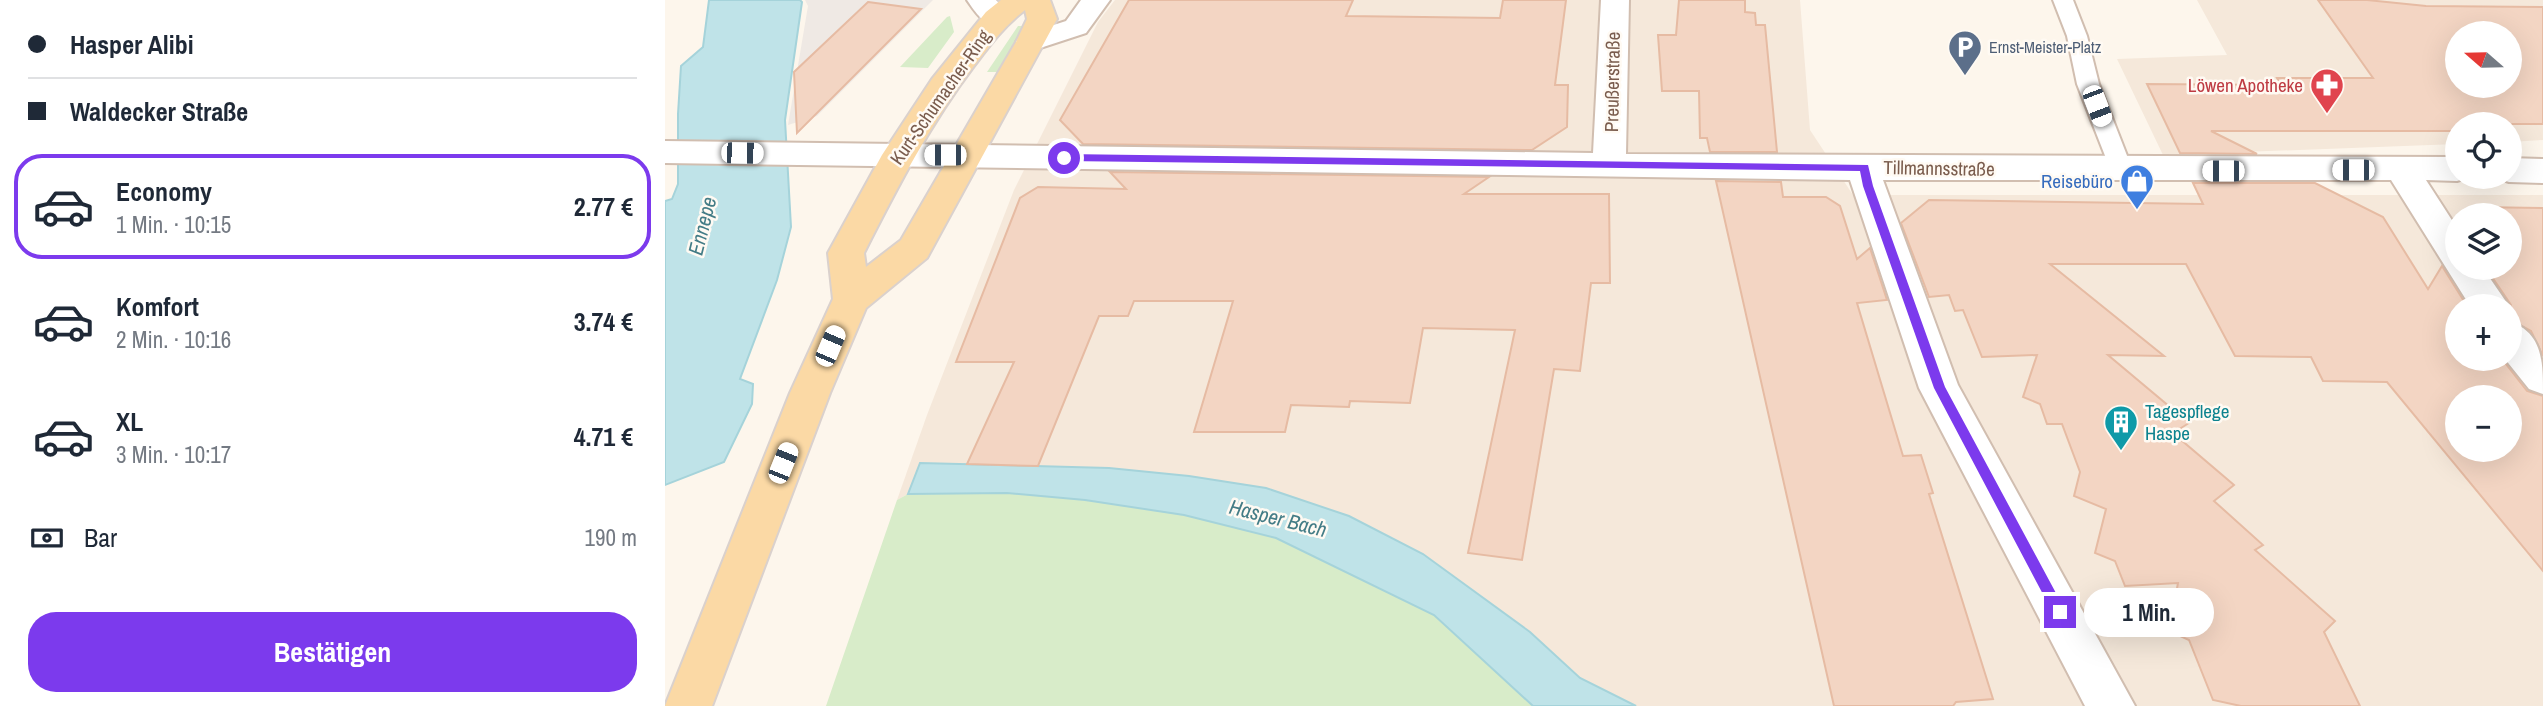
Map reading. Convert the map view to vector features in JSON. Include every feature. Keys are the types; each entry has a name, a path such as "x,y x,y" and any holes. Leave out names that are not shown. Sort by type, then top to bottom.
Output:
{"main road":[{"path":"688,706 810,393 851,299 914,248 1031,42 1042,19 1036,0"},
{"name":"Kurt-Schumacher-Ring","path":"851,299 846,253 898,155 999,6"}],"street":[{"path":"1031,42 1076,27 1096,0"},
{"name":"Preußerstraße","path":"1609,165 1615,0"},
{"name":"Tillmannsstraße","path":"665,152 2122,171 2445,169"},
{"path":"1864,168 1939,388 2109,702"},
{"path":"2401,169 2445,238"},
{"path":"2522,170 2543,171"},
{"path":"2522,352 2543,378"}],"lane":[{"path":"2063,0 2077,36 2088,84 2122,171"}],"shaded area":[{"path":"805,0 933,0 817,116 788,125 808,6"},
{"path":"1115,0 1800,0 1810,130 1853,195 2543,195 2543,706 1533,706 1434,615 1085,500 1007,493 908,494 897,500 1014,190 1098,22"},
{"path":"2197,0 2543,0 2543,140 2522,141 2522,112 2445,112 2445,144 2163,155 2117,59 2227,55"}],"green space":[{"path":"950,16 954,32 928,68 900,67 947,17"},
{"path":"1018,26 1028,26 1000,72 987,72"},
{"path":"1007,493 1085,500 1184,515 1276,538 1357,573 1434,615 1533,706 826,706 897,500 908,494"}],"water":[{"name":"Ennepe","path":"709,0 802,2 785,120 791,227 777,280 740,379 753,384 752,404 724,462 665,485 665,201 672,199 678,184 681,66 703,47"},
{"name":"Hasper Bach","path":"920,463 1109,468 1189,476 1266,488 1349,516 1423,554 1530,632 1580,678 1636,706 1533,706 1434,615 1276,538 1184,515 1085,500 1007,493 908,494"}],"building":[{"path":"1129,0 1353,0 1346,16 1500,18 1503,0 1566,0 1555,85 1568,85 1567,127 1532,150 1083,144 1060,120"},
{"path":"1679,0 1745,0 1745,12 1755,13 1756,25 1765,25 1777,152 1710,152 1707,138 1700,138 1699,91 1662,91 1658,35 1676,35"},
{"path":"2318,0 2367,0 2426,6 2543,7 2543,124 2522,124 2522,112 2445,112 2445,131 2211,131 2257,154 2180,153 2147,84 2281,85 2277,78 2373,78"},
{"path":"868,2 921,9 797,133 794,72"},
{"path":"1110,172 1489,177 1464,194 1609,194 1610,283 1591,283 1580,371 1554,369 1522,560 1468,553 1515,330 1423,328 1410,403 1350,401 1349,407 1291,405 1285,432 1194,432 1233,301 1134,301 1128,316 1099,316 1038,466 967,464 1014,362 956,362 1020,198 1038,187 1126,189"},
{"path":"1716,181 1781,182 1783,197 1826,197 1840,206 1857,259 1870,248 1887,300 1857,303 1903,456 1921,455 1933,493 1929,494 1993,699 1956,702 1953,706 1834,706"},
{"path":"2193,183 2315,183 2383,217 2428,289 2442,266 2445,280 2451,280 2460,294 2445,294 2445,371 2511,371 2527,391 2543,396 2543,571 2453,462 2522,462 2522,385 2445,385 2445,452 2387,382 2323,381 2311,357 2235,356 2186,264 2050,264 2164,356 2108,355 2189,423 2173,433 2234,485 2214,501 2263,545 2255,550 2335,621 2324,632 2360,706 2241,706 2213,700 2189,640 2169,631 2178,583 2125,586 2115,561 2095,553 2106,509 2074,496 2080,472 2062,424 2047,424 2040,404 2023,397 2037,355 1982,357 1963,310 1955,311 1949,295 1929,297 1901,223 1929,200 2203,204"},
{"path":"2522,208 2543,208 2543,356 2531,331 2522,326 2522,294 2504,294 2494,280 2522,280"}],"place":[{"name":"Ernst-Meister-Platz","path":"1965,77"},
{"name":"Löwen Apotheke","path":"2327,115"},
{"name":"Reisebüro","path":"2137,211"},
{"name":"Tagespflege Haspe","path":"2121,452"}],"route":[{"path":"1064,158 1864,168 1939,388 2060,612"}]}
